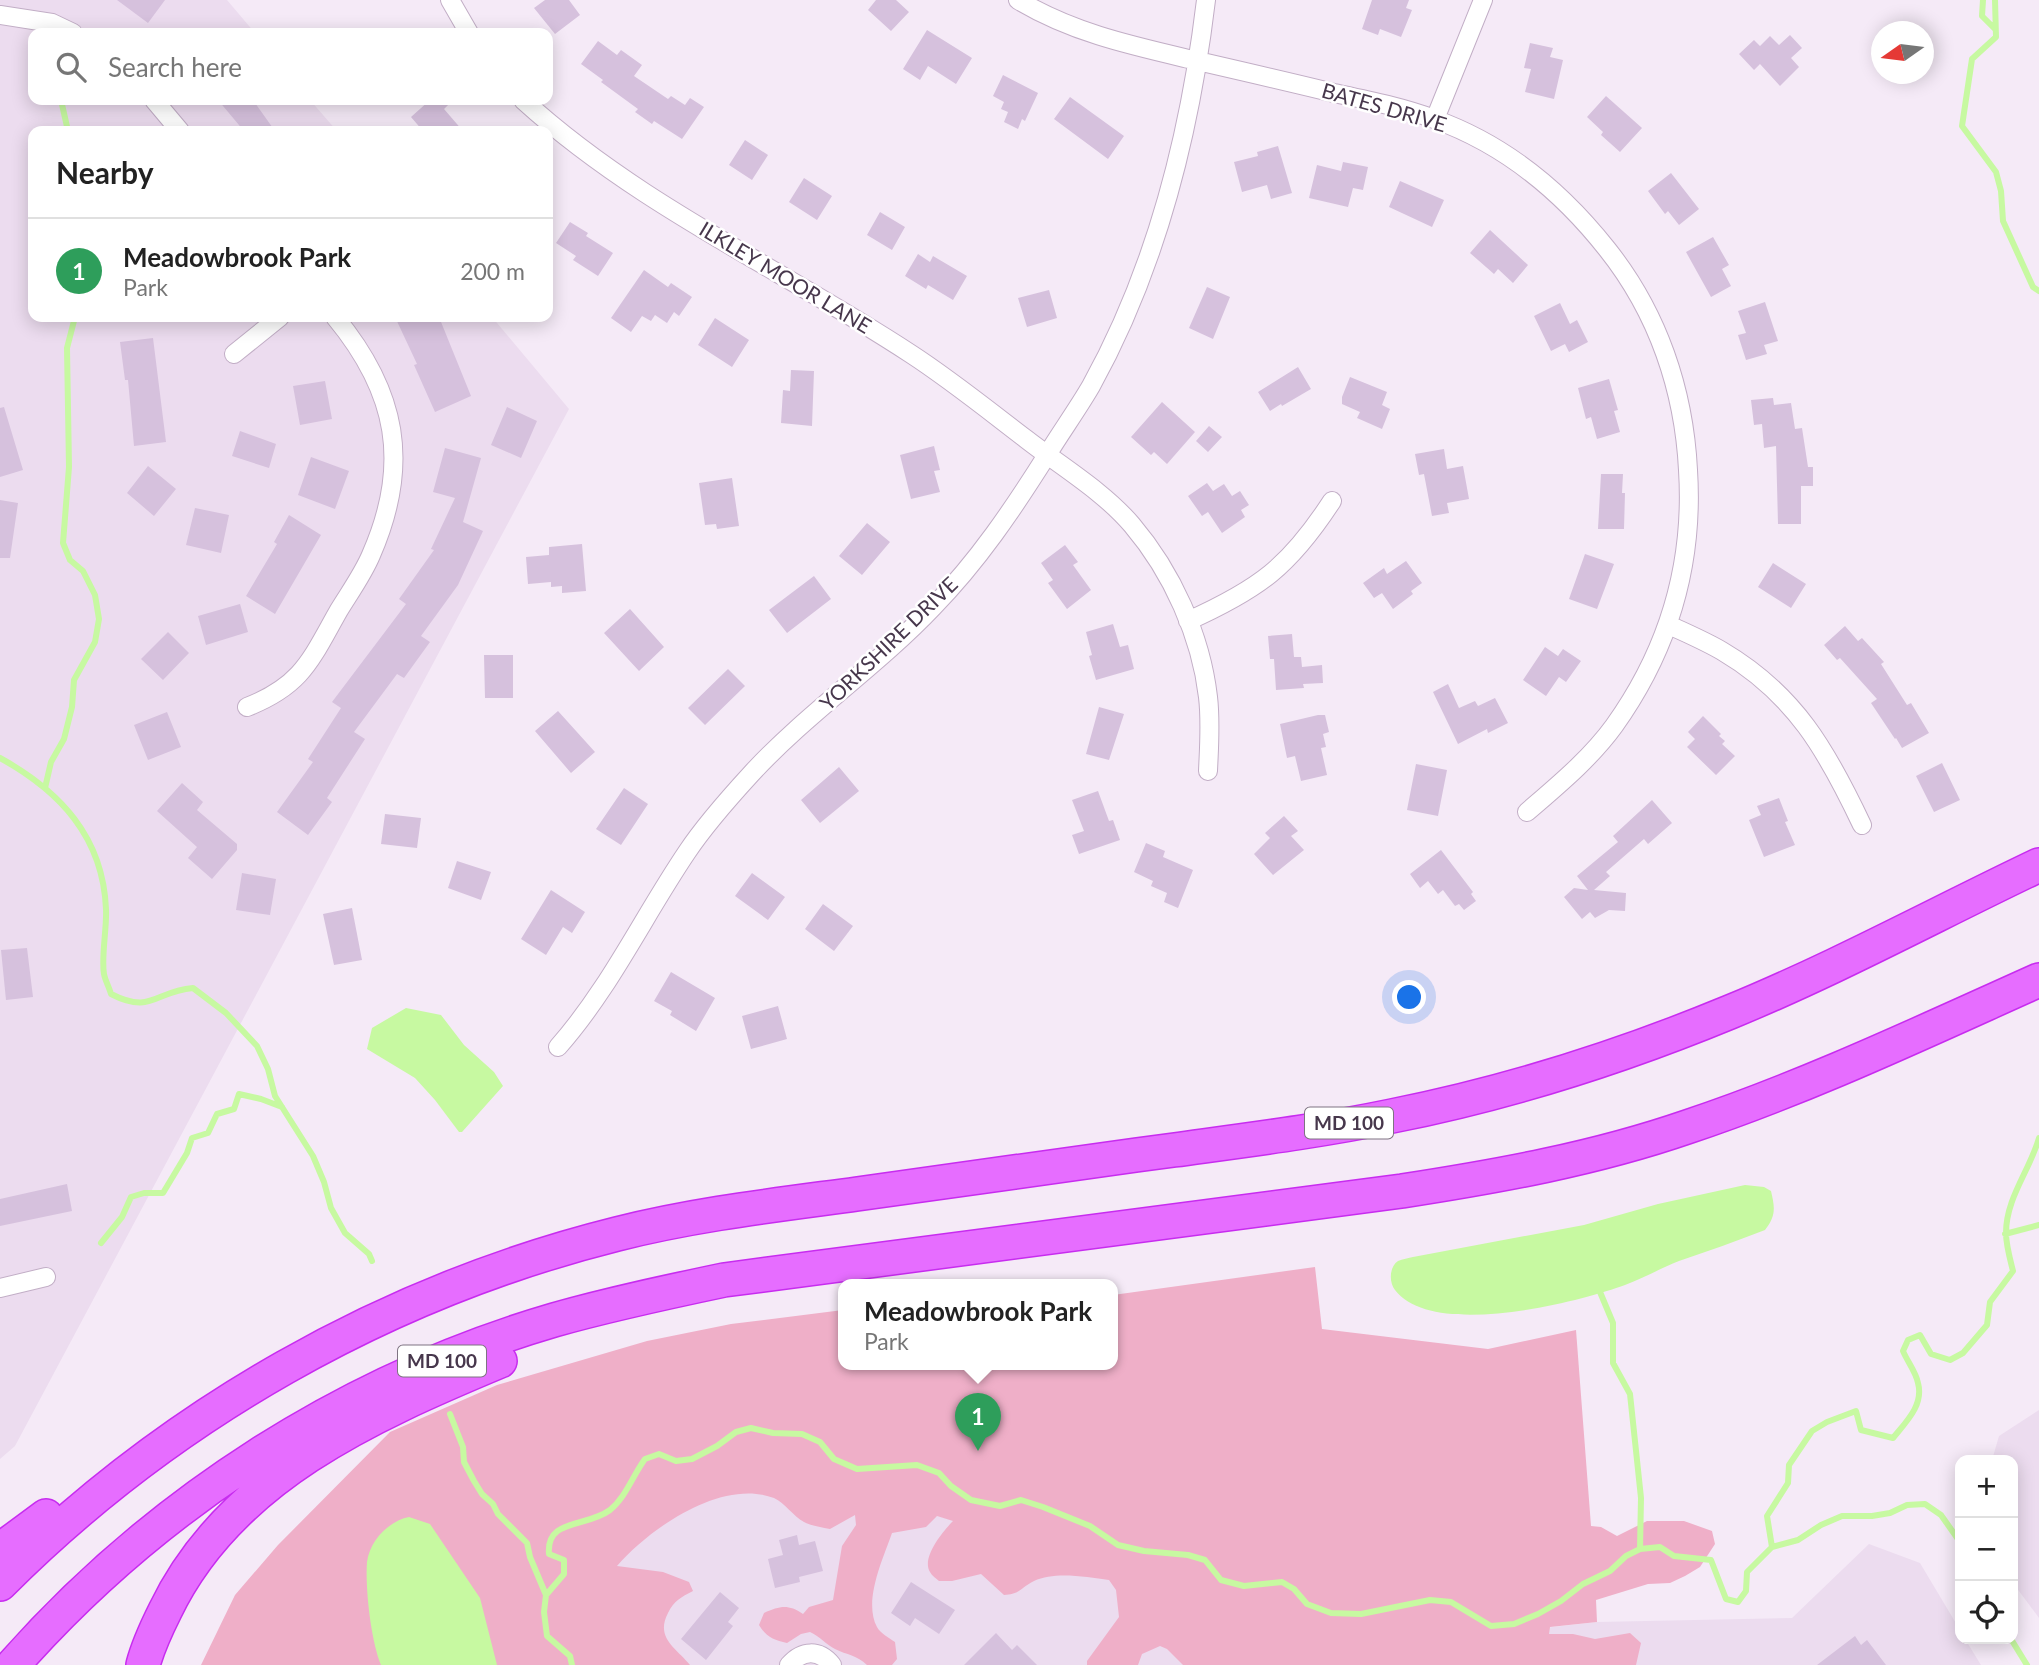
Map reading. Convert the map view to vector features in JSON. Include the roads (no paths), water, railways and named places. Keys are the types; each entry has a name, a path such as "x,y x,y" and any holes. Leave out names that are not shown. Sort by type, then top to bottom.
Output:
{"highway":[{"name":"MD 100","path":"0,1584 66,1521 122,1476 185,1430 272,1374 441,1291 536,1257 617,1234 712,1214 1260,1138 1390,1117 1489,1094 1586,1064 1732,1011 1830,967 2039,865"},
{"name":"MD 100","path":"13,1665 51,1622 107,1569 217,1481 304,1427 374,1390 467,1350 552,1321 635,1298 724,1280 1402,1191 1503,1175 1583,1158 1685,1128 1766,1098 2039,980"},
{"path":"143,1665 147,1648 175,1590 211,1538 259,1490 317,1448 384,1413 556,1338 637,1308 725,1287 958,1249"},
{"path":"0,1550 92,1482 185,1430"}],"street":[{"path":"450,0 466,28"},
{"name":"BATES DRIVE","path":"1018,0 1070,26 1115,42 1376,102 1435,119 1484,143 1546,184 1582,217 1640,296 1661,340 1679,398 1687,444 1689,534 1683,573 1669,625 1640,684 1614,726 1590,754 1527,812"},
{"name":"YORKSHIRE DRIVE","path":"558,1047 580,1023 601,993 689,849 753,772 886,654 972,563 1011,513 1091,386 1128,309 1157,233 1178,158 1199,61 1206,0"},
{"path":"1435,119 1483,0"},
{"path":"0,15 52,23 62,28"},
{"path":"158,105 176,126"},
{"name":"ILKLEY MOOR LANE","path":"529,105 575,144 631,184 910,354 1107,499 1133,526 1172,584 1188,621 1208,696 1208,771"},
{"path":"234,355 274,322"},
{"path":"247,708 272,697 290,684 307,666 371,556 386,513 393,480 394,446 387,408 376,376 357,343 339,322"},
{"path":"1188,621 1229,603 1263,582 1291,557 1309,536 1332,501"},
{"path":"1669,625 1722,651 1785,699 1812,730 1839,776 1862,825"},
{"path":"0,1288 46,1277"},
{"path":"789,1665 796,1657 814,1653 823,1656 832,1665"}],"waterway":[{"path":"1983,0 1982,16 1995,29"},
{"path":"1995,0 1996,37 1972,59 1962,126 1996,172 2001,191 2003,221 2033,287 2039,291"},
{"path":"62,105 67,126"},
{"path":"45,788 51,762 64,739 72,707 74,680 95,642 99,619 95,595 83,571 70,560 63,543 69,467 67,348 74,322"},
{"path":"0,758 22,771 59,801 87,838 103,883 106,909 103,967 111,994 125,1000 145,1002 193,988 226,1013 257,1046 268,1069 275,1096 313,1156 331,1208 345,1233 369,1254 372,1261"},
{"path":"101,1243 122,1217 131,1197 144,1193 163,1193 187,1153 192,1138 208,1133 217,1114 234,1109 239,1094 282,1107"},
{"path":"572,1665 570,1656 547,1636 544,1612 546,1595 564,1574 564,1560 549,1554 554,1534 569,1525 600,1516 610,1510 621,1499 645,1459 659,1454 676,1461 692,1459 736,1432 751,1428 773,1433 802,1434 820,1442 834,1459 857,1469 917,1465 939,1473 951,1486 971,1500 1000,1506 1021,1500 1090,1526 1118,1545 1205,1560 1221,1580 1244,1586 1282,1582 1294,1589 1307,1604 1331,1613 1361,1614 1430,1600 1451,1602 1491,1626 1514,1624 1561,1601 1583,1584 1610,1571 1626,1556 1640,1549 1660,1547 1674,1556 1711,1560 1726,1599 1738,1602 1746,1591 1747,1572 1772,1547 1767,1516 1788,1483 1789,1465 1812,1431 1856,1411 1861,1430 1893,1438 1913,1413 1918,1399 1917,1379 1903,1351 1908,1340 1920,1335 1931,1354 1950,1360 1963,1353 1987,1325 1990,1302 2013,1271 2007,1242 2007,1220 2014,1196 2039,1138"},
{"path":"2005,1234 2039,1225"},
{"path":"1600,1292 1613,1323 1613,1363 1630,1394 1641,1498 1640,1549"},
{"path":"450,1414 463,1447 464,1462 474,1481 498,1514 527,1543 546,1595"},
{"path":"1772,1547 1798,1540 1821,1525 1842,1516 1890,1513 1907,1505 1925,1504 1941,1515 1955,1535"},
{"path":"2014,1644 2027,1665"}],"place":[{"name":"Meadowbrook Park","path":"978,1451"}]}
